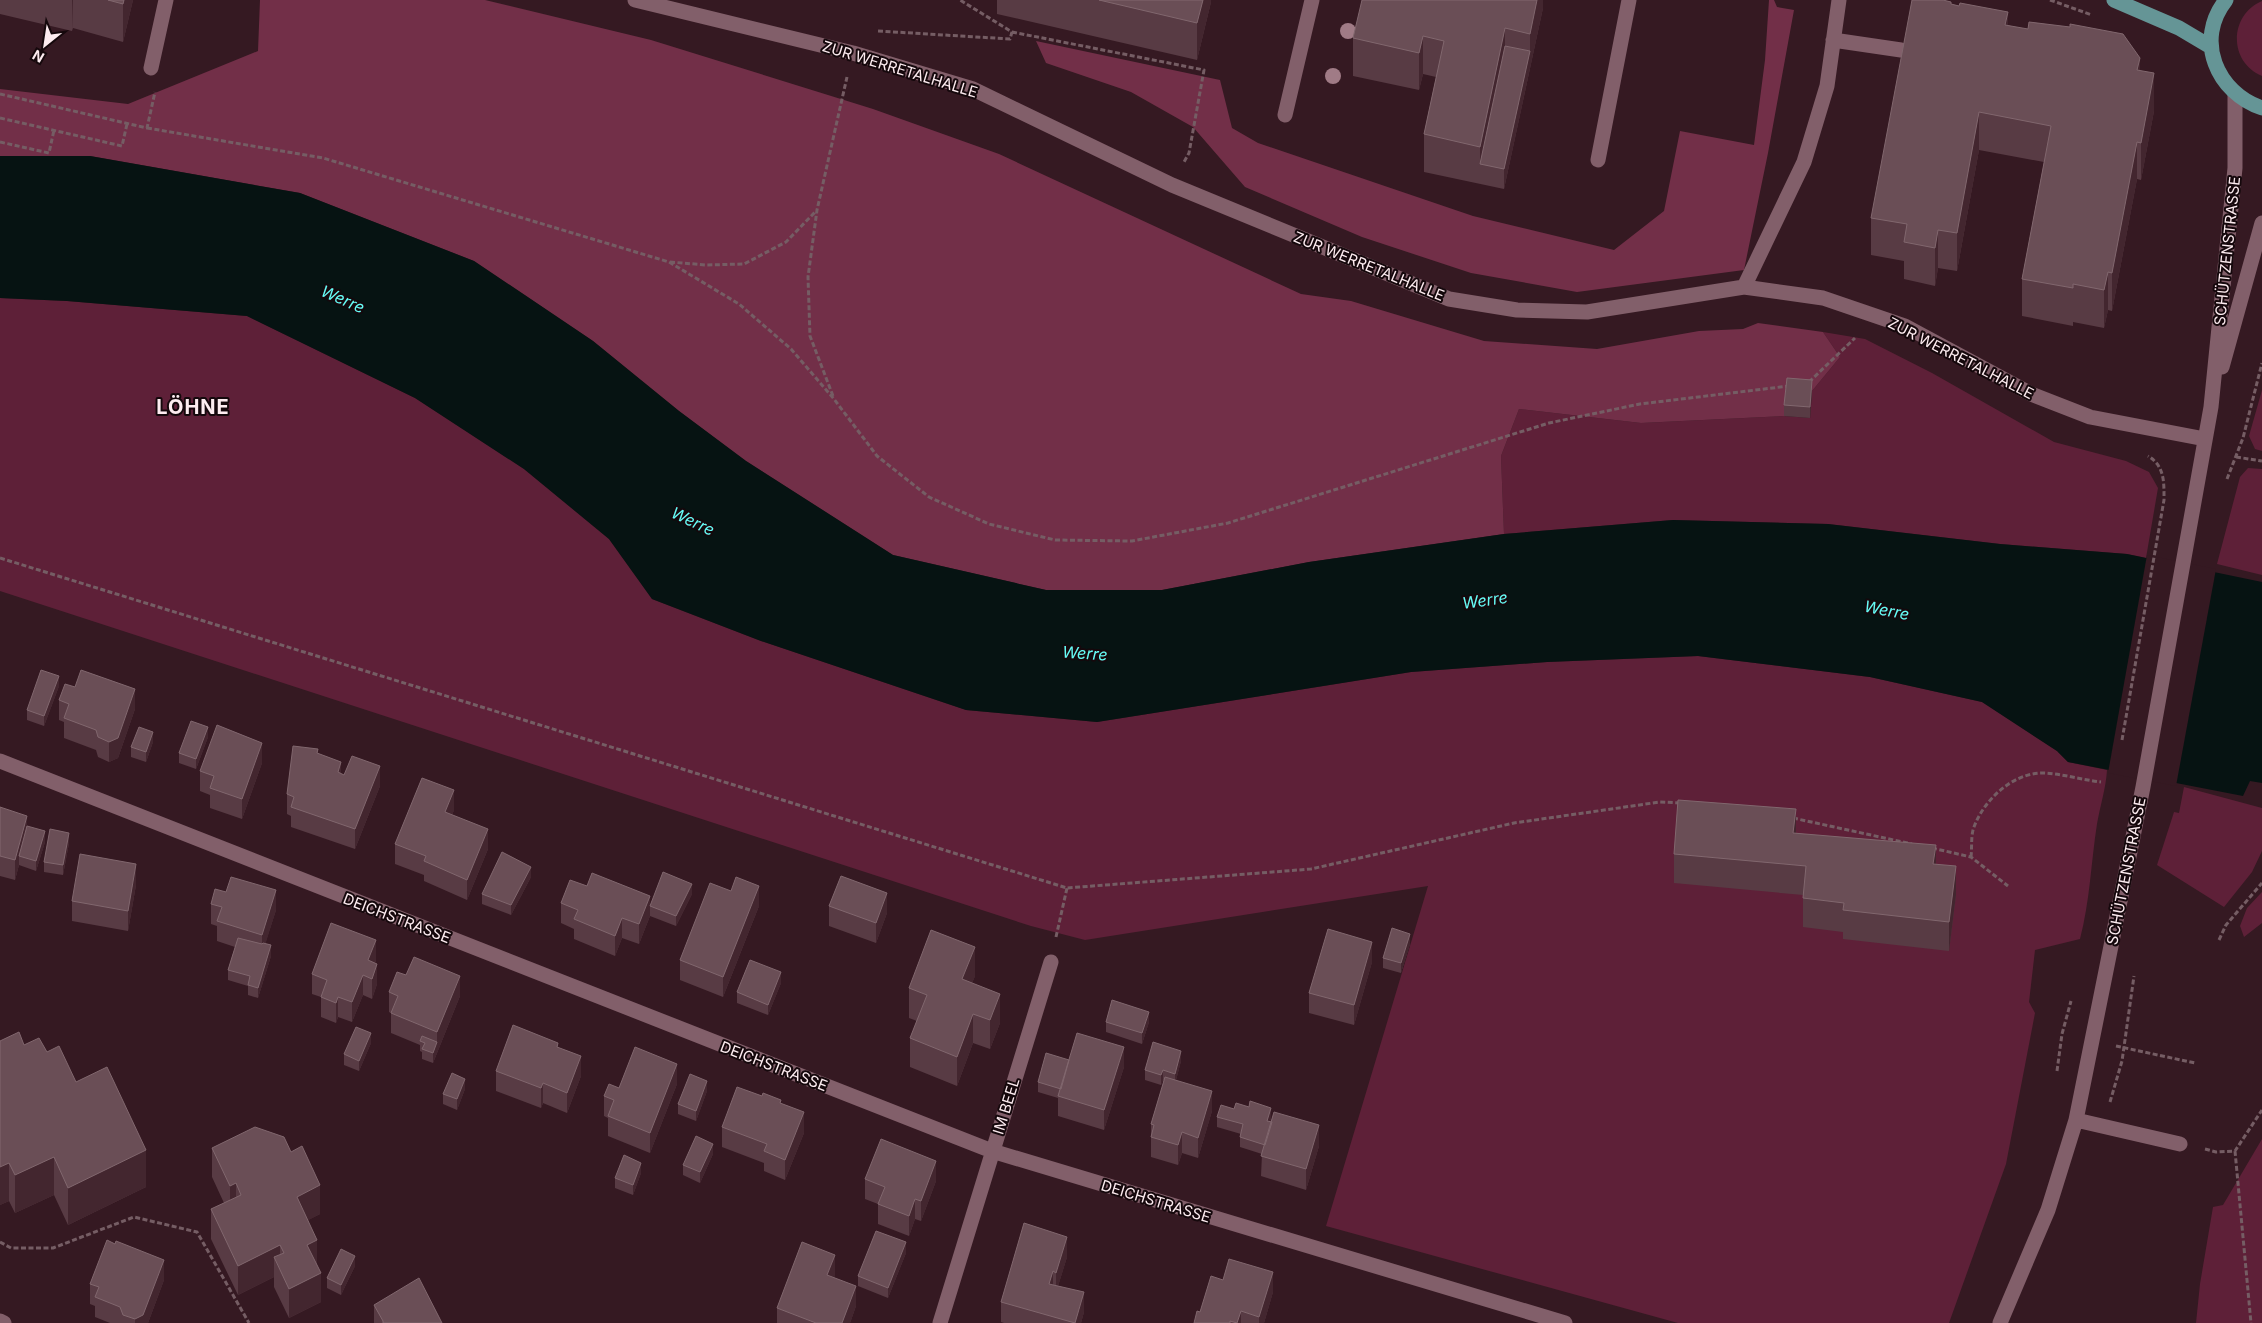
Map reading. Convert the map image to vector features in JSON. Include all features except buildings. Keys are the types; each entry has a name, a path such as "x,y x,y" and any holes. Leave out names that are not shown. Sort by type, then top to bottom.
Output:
{"main road":[{"path":"2114,0 2179,28 2211,47"},
{"path":"2226,0 2220,8 2212,27 2211,47 2219,73 2235,94 2248,104 2262,108"}],"street":[{"path":"151,68 166,0"},
{"name":"ZUR WERRETALHALLE","path":"635,0 853,54 973,89 1172,185 1449,299 1517,310 1587,312 1744,287 1823,298 1905,326 2031,394 2082,414 2205,439"},
{"path":"1285,115 1312,0"},
{"path":"1598,160 1629,0"},
{"path":"1744,287 1804,162 1827,86 1839,0"},
{"path":"1833,40 1901,50"},
{"name":"SCHÜTZENSTRASSE","path":"2211,407 2235,168 2235,94"},
{"name":"SCHÜTZENSTRASSE","path":"2000,1323 2048,1210 2076,1120 2093,1043 2143,786 2211,407 2262,223"},
{"name":"DEICHSTRASSE","path":"0,762 992,1152 1565,1323"},
{"name":"IM BEEL","path":"940,1323 1051,962"},
{"path":"2076,1120 2180,1144"},
{"path":"0,1321 4,1323"}],"path":[{"path":"960,0 1012,32 1204,70 1189,153"},
{"path":"834,398 810,336 808,278 817,210 858,30 1010,39 1012,32"},
{"path":"147,128 157,82 151,68"},
{"path":"0,94 147,128 323,158 669,262 706,265 744,264 786,242 817,210"},
{"path":"0,118 122,146 127,124"},
{"path":"0,142 49,153 54,130"},
{"path":"669,262 739,304 792,349 834,398 877,456 929,498 990,524 1056,540 1132,541 1228,523 1549,424 1640,404 1798,384"},
{"path":"1808,383 1877,316"},
{"path":"2224,486 2243,438 2262,363"},
{"path":"2236,457 2262,462"},
{"path":"2122,743 2164,500 2164,477"},
{"path":"0,558 1067,888 1311,869 1514,823 1660,802 1688,804"},
{"path":"1971,857 1973,830 1986,806 1997,791 2013,782 2042,773 2101,782"},
{"path":"1790,817 1914,844"},
{"path":"1924,846 1971,857 2008,886"},
{"path":"2219,940 2226,925 2262,883"},
{"path":"1051,962 1067,888"},
{"path":"2056,1072 2062,1034 2072,997"},
{"path":"2062,1034 2093,1043 2195,1063"},
{"path":"2251,1323 2235,1151 2262,1110"},
{"path":"2180,1144 2216,1152 2235,1151"},
{"path":"0,1242 11,1248 53,1248 134,1217 197,1232 249,1323"}],"shaded area":[{"path":"260,0 485,0 651,40 873,109 999,154 1301,294 1351,301 1484,341 1597,349 1699,331 1743,329 1758,323 1823,332 1840,357 1812,391 1787,388 1784,416 1641,423 1519,409 1501,456 1504,534 1309,562 1162,590 1046,590 893,555 746,461 679,411 593,341 474,261 300,193 90,156 0,156 0,89 128,104 258,51"},
{"path":"1769,0 1774,0 1777,7 1794,10 1744,270 1577,292 1471,273 1362,237 1245,187 1193,127 1131,92 1046,63 1036,41 1220,80 1232,128 1258,143 1473,216 1614,250 1664,211 1680,131 1754,145 1765,60"},
{"path":"2262,1 2262,76 2251,69 2243,60 2238,50 2237,39 2243,17 2251,8"},
{"path":"0,298 67,301 247,316 415,398 524,469 609,539 652,599 761,641 966,710 1097,722 1411,672 1547,662 1698,656 1870,677 1982,702 2057,751 2068,762 2107,770 2080,939 2035,950 2029,1002 2035,1013 2006,1164 1949,1323 1678,1323 1326,1226 1428,886 1085,940 1031,926 0,591"},
{"path":"1823,332 1865,339 1932,373 2054,442 2126,461 2149,472 2158,488 2146,558 2127,554 2000,544 1828,524 1673,520 1504,534 1501,456 1519,409 1641,423 1784,416 1810,418 1812,391 1840,357"},
{"path":"2262,390 2262,451 2255,449 2249,436"},
{"path":"2248,468 2262,469 2262,575 2217,564 2240,477"},
{"path":"2184,787 2262,808 2262,851 2252,872 2224,907 2157,865 2174,812 2179,813"},
{"path":"2262,892 2262,923 2244,937 2240,926 2247,908"},
{"path":"2262,1139 2262,1323 2196,1323 2200,1284 2213,1207 2223,1205"}],"water":[{"name":"Werre","path":"0,156 90,156 300,193 474,261 593,341 679,411 746,461 893,555 1046,590 1162,590 1309,562 1504,534 1673,520 1828,524 2000,544 2127,554 2262,582 2262,783 2250,781 2243,796 2068,762 2057,751 1982,702 1870,677 1698,656 1547,662 1411,672 1097,722 966,710 761,641 652,599 609,539 524,469 415,398 247,316 67,301 0,298"}],"pier":[{"path":"2147,555 2216,569 2176,786 2108,773"}],"district":[{"name":"LÖHNE","path":"193,407"}]}
